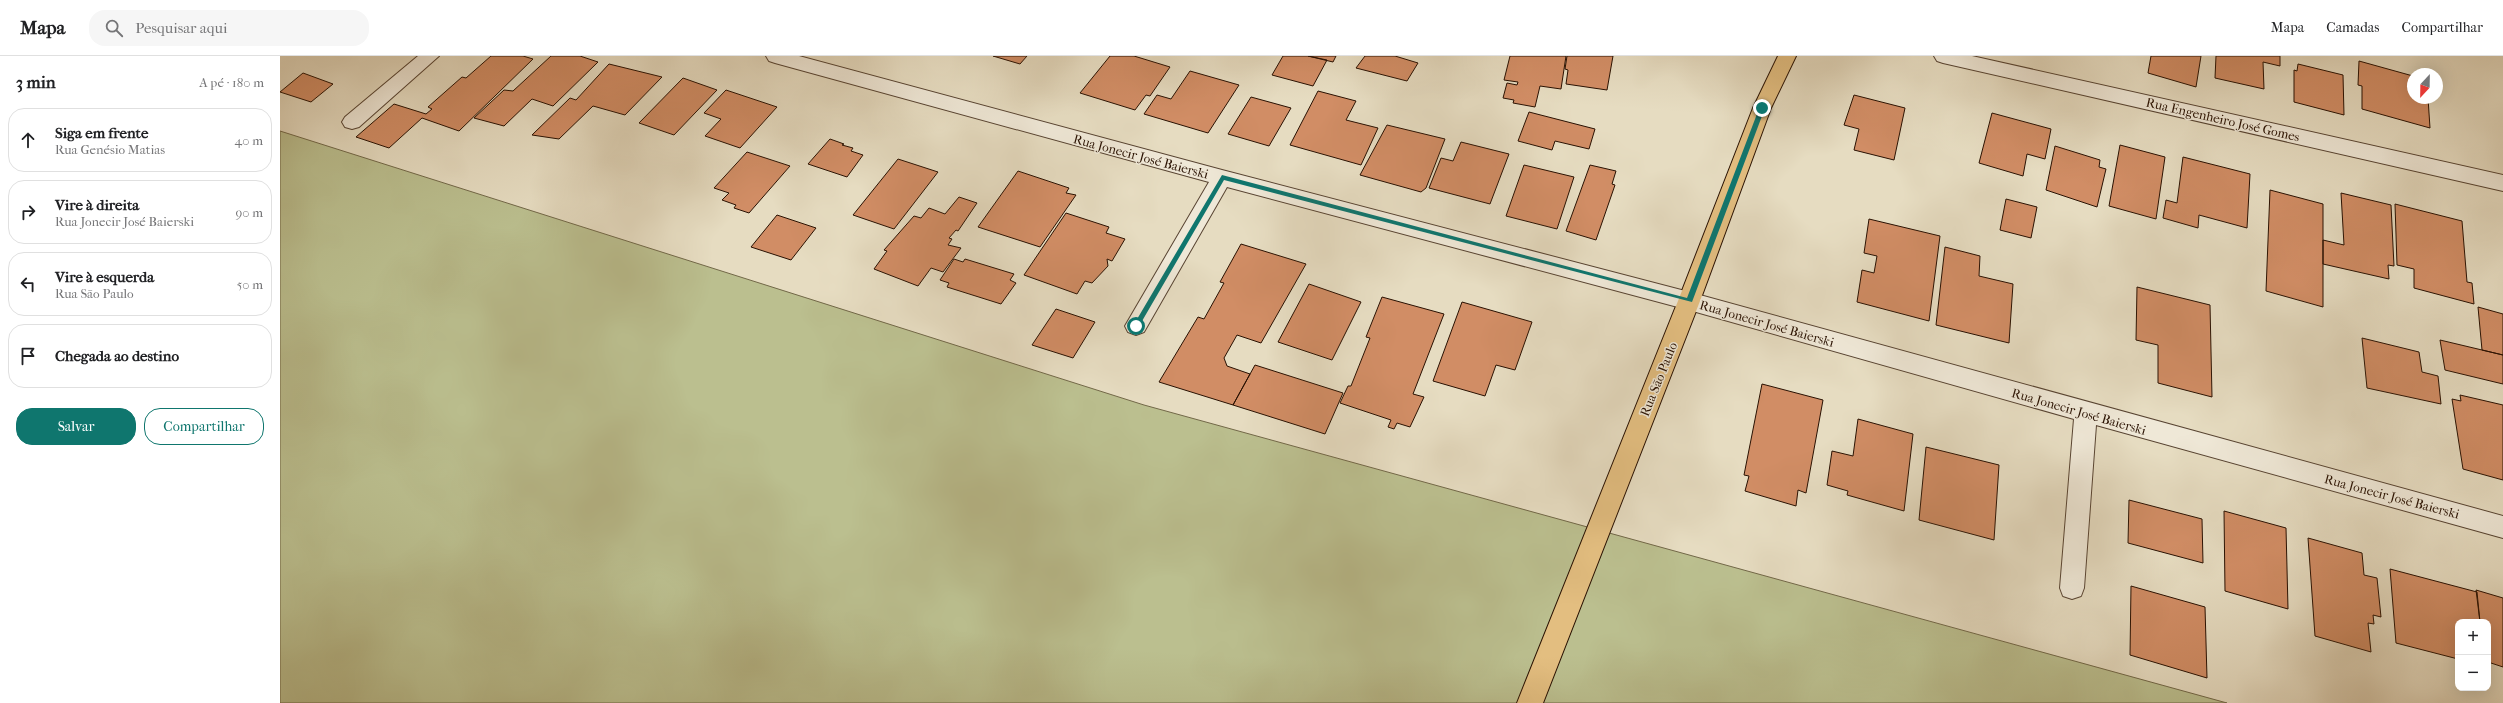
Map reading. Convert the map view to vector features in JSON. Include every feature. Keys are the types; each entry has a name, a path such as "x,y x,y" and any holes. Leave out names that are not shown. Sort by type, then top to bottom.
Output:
{"main road":[{"name":"Rua São Paulo","path":"1530,703 1689,301 1762,108 1787,56"}],"street":[{"path":"352,122 430,56"},
{"name":"Rua Jonecir José Baierski","path":"776,56 1222,178 1689,301 2086,413 2503,527"},
{"name":"Rua Engenheiro José Gomes","path":"1943,56 2503,183"},
{"path":"1136,326 1222,178"},
{"path":"2072,588 2086,413"}],"green space":[{"path":"280,131 1144,405 2227,703 280,703"}],"building":[{"path":"491,56 523,56 533,59 459,131 422,118 389,148 356,137 394,104 426,114 432,109 428,107 462,77 466,78"},
{"path":"551,56 580,56 598,62 553,106 532,99 504,126 474,118 504,90 513,91"},
{"path":"993,56 1027,56 1020,64"},
{"path":"1110,56 1134,56 1170,67 1150,96 1146,95 1135,110 1080,93"},
{"path":"1283,56 1308,56 1327,60 1313,86 1272,75"},
{"path":"1308,56 1336,56 1333,62"},
{"path":"1365,56 1395,56 1418,63 1407,81 1356,68"},
{"path":"1510,56 1566,56 1561,89 1540,86 1535,107 1513,103 1514,100 1503,98 1507,83 1517,85 1518,82 1504,80"},
{"path":"1567,56 1613,56 1607,90 1566,84 1568,70 1565,69"},
{"path":"2151,56 2201,56 2196,87 2148,73"},
{"path":"2216,56 2280,56 2280,66 2263,62 2264,89 2215,78"},
{"path":"2359,61 2407,74 2407,104 2428,104 2430,128 2362,109 2362,86 2358,85"},
{"path":"609,64 662,77 625,115 593,106 559,139 532,135 570,98 576,100"},
{"path":"2298,64 2343,75 2344,115 2294,102 2294,70 2297,71"},
{"path":"1190,71 1239,85 1208,133 1144,114 1157,95 1171,99"},
{"path":"303,73 333,84 311,102 280,92"},
{"path":"683,78 717,90 674,135 639,123"},
{"path":"726,90 777,107 740,148 705,136 721,119 704,113"},
{"path":"1318,91 1356,101 1346,120 1378,128 1361,165 1290,145"},
{"path":"1854,95 1905,108 1894,160 1854,150 1859,129 1844,125"},
{"path":"1251,97 1291,108 1269,146 1228,134"},
{"path":"1529,112 1595,129 1589,149 1555,141 1552,150 1518,141"},
{"path":"1992,113 2051,129 2045,159 2027,154 2023,176 1979,163"},
{"path":"1387,125 1445,139 1426,188 1421,192 1360,175"},
{"path":"830,139 844,144 842,145 853,148 851,151 863,155 847,177 808,164"},
{"path":"1461,142 1509,154 1490,204 1429,188 1441,158 1453,161"},
{"path":"2120,145 2165,157 2156,219 2109,206"},
{"path":"2055,146 2100,160 2099,167 2106,169 2097,207 2046,190"},
{"path":"747,152 790,166 749,213 734,208 736,205 722,200 729,193 714,188"},
{"path":"2183,157 2250,174 2247,228 2199,215 2198,228 2163,218 2166,200 2177,203"},
{"path":"898,159 938,172 894,229 853,215"},
{"path":"1524,165 1574,177 1557,229 1506,216"},
{"path":"1590,165 1616,171 1612,184 1615,185 1596,240 1566,231"},
{"path":"1018,171 1069,188 1066,193 1076,195 1040,247 978,227"},
{"path":"2270,190 2323,204 2323,307 2266,291"},
{"path":"2341,193 2391,205 2394,266 2388,265 2389,279 2323,264 2323,240 2344,245"},
{"path":"959,197 977,203 958,231 956,230 949,238 952,239 948,245 961,248 943,272 931,268 918,286 874,269 887,251 884,250 914,216 921,218 929,208 945,214"},
{"path":"2006,199 2037,207 2031,238 2000,230"},
{"path":"2395,204 2462,221 2467,282 2472,283 2474,304 2414,288 2414,269 2397,265"},
{"path":"1066,213 1109,227 1106,233 1125,239 1112,261 1107,259 1108,266 1092,283 1085,281 1077,294 1024,275"},
{"path":"777,215 816,228 791,260 751,247"},
{"path":"1869,219 1940,236 1929,321 1857,302 1862,270 1874,273 1877,256 1864,253"},
{"path":"1241,244 1306,264 1261,343 1237,335 1224,358 1227,366 1250,374 1233,405 1159,382 1198,317 1204,319 1224,283 1220,282"},
{"path":"1945,247 1980,256 1979,276 2013,284 2009,343 1936,325"},
{"path":"954,259 963,262 965,259 1014,274 1010,280 1016,283 1001,304 947,287 949,283 940,280"},
{"path":"1309,284 1361,302 1332,360 1278,342"},
{"path":"2137,287 2210,305 2212,397 2158,383 2158,345 2136,340"},
{"path":"1382,297 1444,314 1413,394 1424,397 1410,427 1397,423 1394,429 1388,427 1391,420 1340,403 1348,386 1351,386 1370,338 1366,337"},
{"path":"1462,302 1532,322 1515,370 1496,365 1485,396 1433,381"},
{"path":"2478,307 2503,314 2503,355 2482,350"},
{"path":"1056,309 1095,322 1073,358 1032,345"},
{"path":"2362,338 2419,352 2422,372 2438,376 2441,404 2367,388"},
{"path":"2440,340 2503,355 2503,384 2445,370"},
{"path":"1255,365 1343,393 1325,434 1233,405"},
{"path":"1762,384 1823,400 1806,493 1798,490 1796,506 1745,491 1749,476 1744,475"},
{"path":"2460,395 2503,405 2503,480 2463,469 2452,399 2461,401"},
{"path":"1858,419 1913,434 1904,511 1847,495 1848,491 1827,485 1832,451 1853,456"},
{"path":"1926,447 1999,465 1994,540 1919,520"},
{"path":"2129,500 2202,519 2203,563 2128,543"},
{"path":"2224,511 2286,528 2288,609 2225,591"},
{"path":"2308,538 2362,553 2364,575 2377,578 2381,617 2373,615 2374,624 2368,623 2371,652 2315,636"},
{"path":"2390,569 2477,592 2480,619 2455,619 2455,658 2396,643"},
{"path":"2131,586 2205,607 2207,678 2130,655"},
{"path":"2476,590 2503,598 2503,667 2491,663 2491,619 2480,619"}],"route":[{"path":"1136,326 1222,178 1689,301 1762,108"}]}
